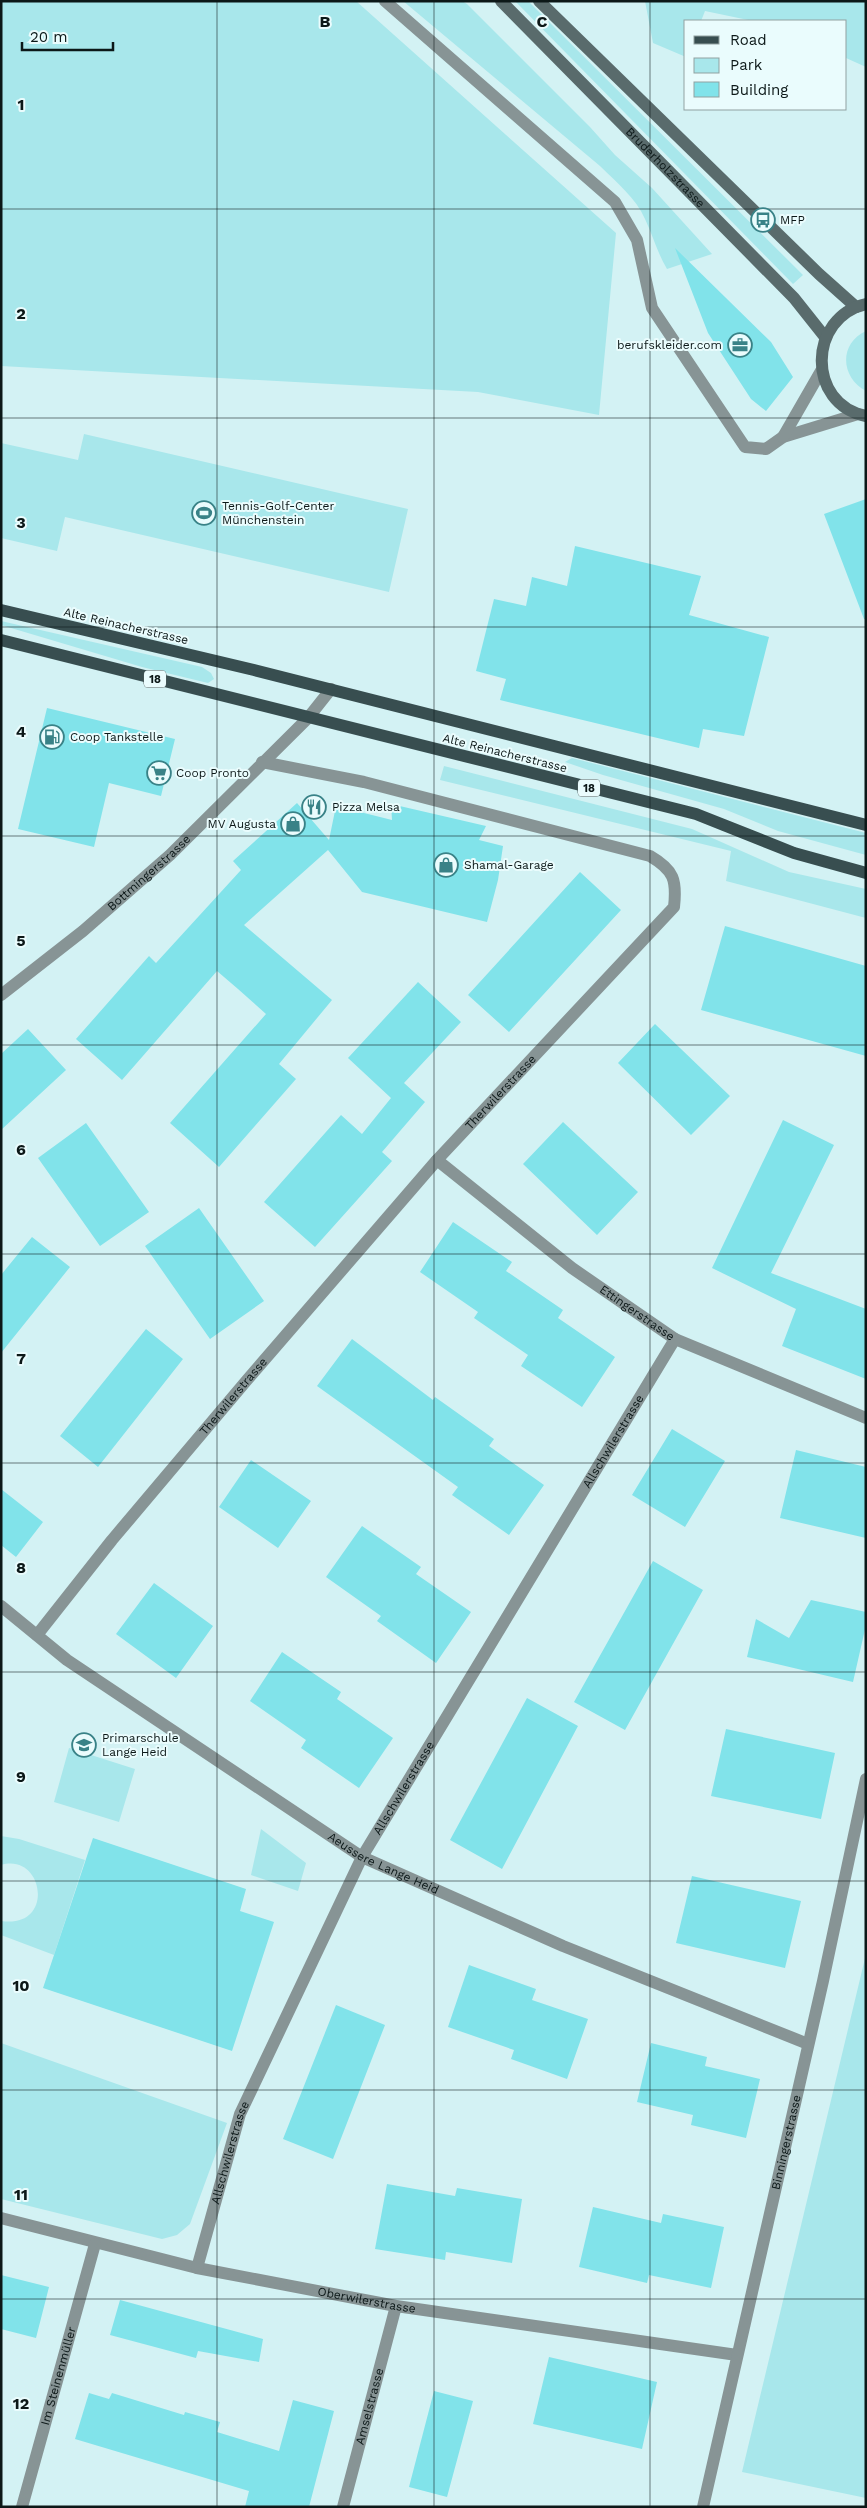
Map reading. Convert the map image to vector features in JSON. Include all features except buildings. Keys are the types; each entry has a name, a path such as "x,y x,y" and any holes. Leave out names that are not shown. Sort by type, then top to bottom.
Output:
{"main road":[{"name":"Bruderholzstrasse","path":"501,1 794,298 825,337"},
{"path":"539,1 819,274 861,306 833,324 825,337 820,353 821,371 828,389 841,404 862,415"},
{"name":"Alte Reinacherstrasse","path":"1,610 331,690 866,825"},
{"name":"Alte Reinacherstrasse","path":"1,640 696,814 794,854 866,873"}],"street":[{"path":"385,1 615,202 637,240 652,308 745,448 766,449 783,438 862,415"},
{"path":"783,438 821,371"},
{"path":"308,718 331,690"},
{"name":"Bottmingerstrasse","path":"1,995 83,931 142,881 308,718"},
{"name":"Therwilerstrasse","path":"37,1635 112,1540 437,1160 674,907 676,890 672,875 664,864 650,856 364,782 262,762"},
{"name":"Ettingerstrasse","path":"437,1160 572,1268 675,1339 866,1418"},
{"name":"Allschwilerstrasse","path":"196,2268 240,2114 362,1857 675,1339"},
{"name":"Aeussere Lange Heid","path":"1,1606 67,1660 362,1857 563,1946 808,2044"},
{"name":"Binningerstrasse","path":"704,2507 866,1779"},
{"name":"Oberwilerstrasse","path":"1,2218 95,2244 196,2268 396,2306 737,2355"},
{"name":"Im Steinenmüller","path":"22,2507 95,2244"},
{"name":"Amselstrasse","path":"343,2507 396,2306"}],"green space":[{"path":"1,1 356,1 616,233 599,415 478,392 1,366"},
{"path":"403,1 462,1 467,4 590,127 615,155 652,188 712,254 667,269 641,211 619,184"},
{"path":"515,1 528,1 803,275 793,284"},
{"path":"645,1 866,1 866,67 847,58 847,20 748,20 705,11 701,20 684,20 684,56 653,43"},
{"path":"866,331 866,391 852,378 846,361 847,352 851,344"},
{"name":"Tennis-Golf-Center Münchenstein","path":"84,434 408,509 389,592 65,517 57,551 1,538 1,443 78,460"},
{"path":"1,621 202,667 211,673 214,679 208,683 142,667 1,625"},
{"path":"572,758 866,833 866,855 778,831 724,809 603,775 565,762"},
{"path":"444,766 692,829 789,872 866,889 866,918 726,881 731,851 440,780"},
{"path":"69,1748 135,1769 119,1822 54,1802"},
{"path":"261,1829 306,1863 298,1891 251,1875"},
{"path":"1,1836 19,1839 85,1860 54,1955 1,1935 1,1921 19,1920 30,1914 37,1903 38,1891 34,1879 27,1869 16,1864 1,1865"},
{"path":"866,1954 866,2498 742,2472"},
{"path":"1,2043 227,2123 190,2224 177,2235 162,2239 1,2199"}],"place":[{"name":"MFP","path":"763,220"},
{"name":"berufskleider.com","path":"740,345"},
{"name":"Tennis-Golf-Center Münchenstein","path":"204,513"},
{"name":"Coop Tankstelle","path":"52,737"},
{"name":"Coop Pronto","path":"159,773"},
{"name":"Pizza Melsa","path":"314,807"},
{"name":"MV Augusta","path":"293,824"},
{"name":"Shamal-Garage","path":"446,865"},
{"name":"Primarschule Lange Heid","path":"84,1745"}]}
